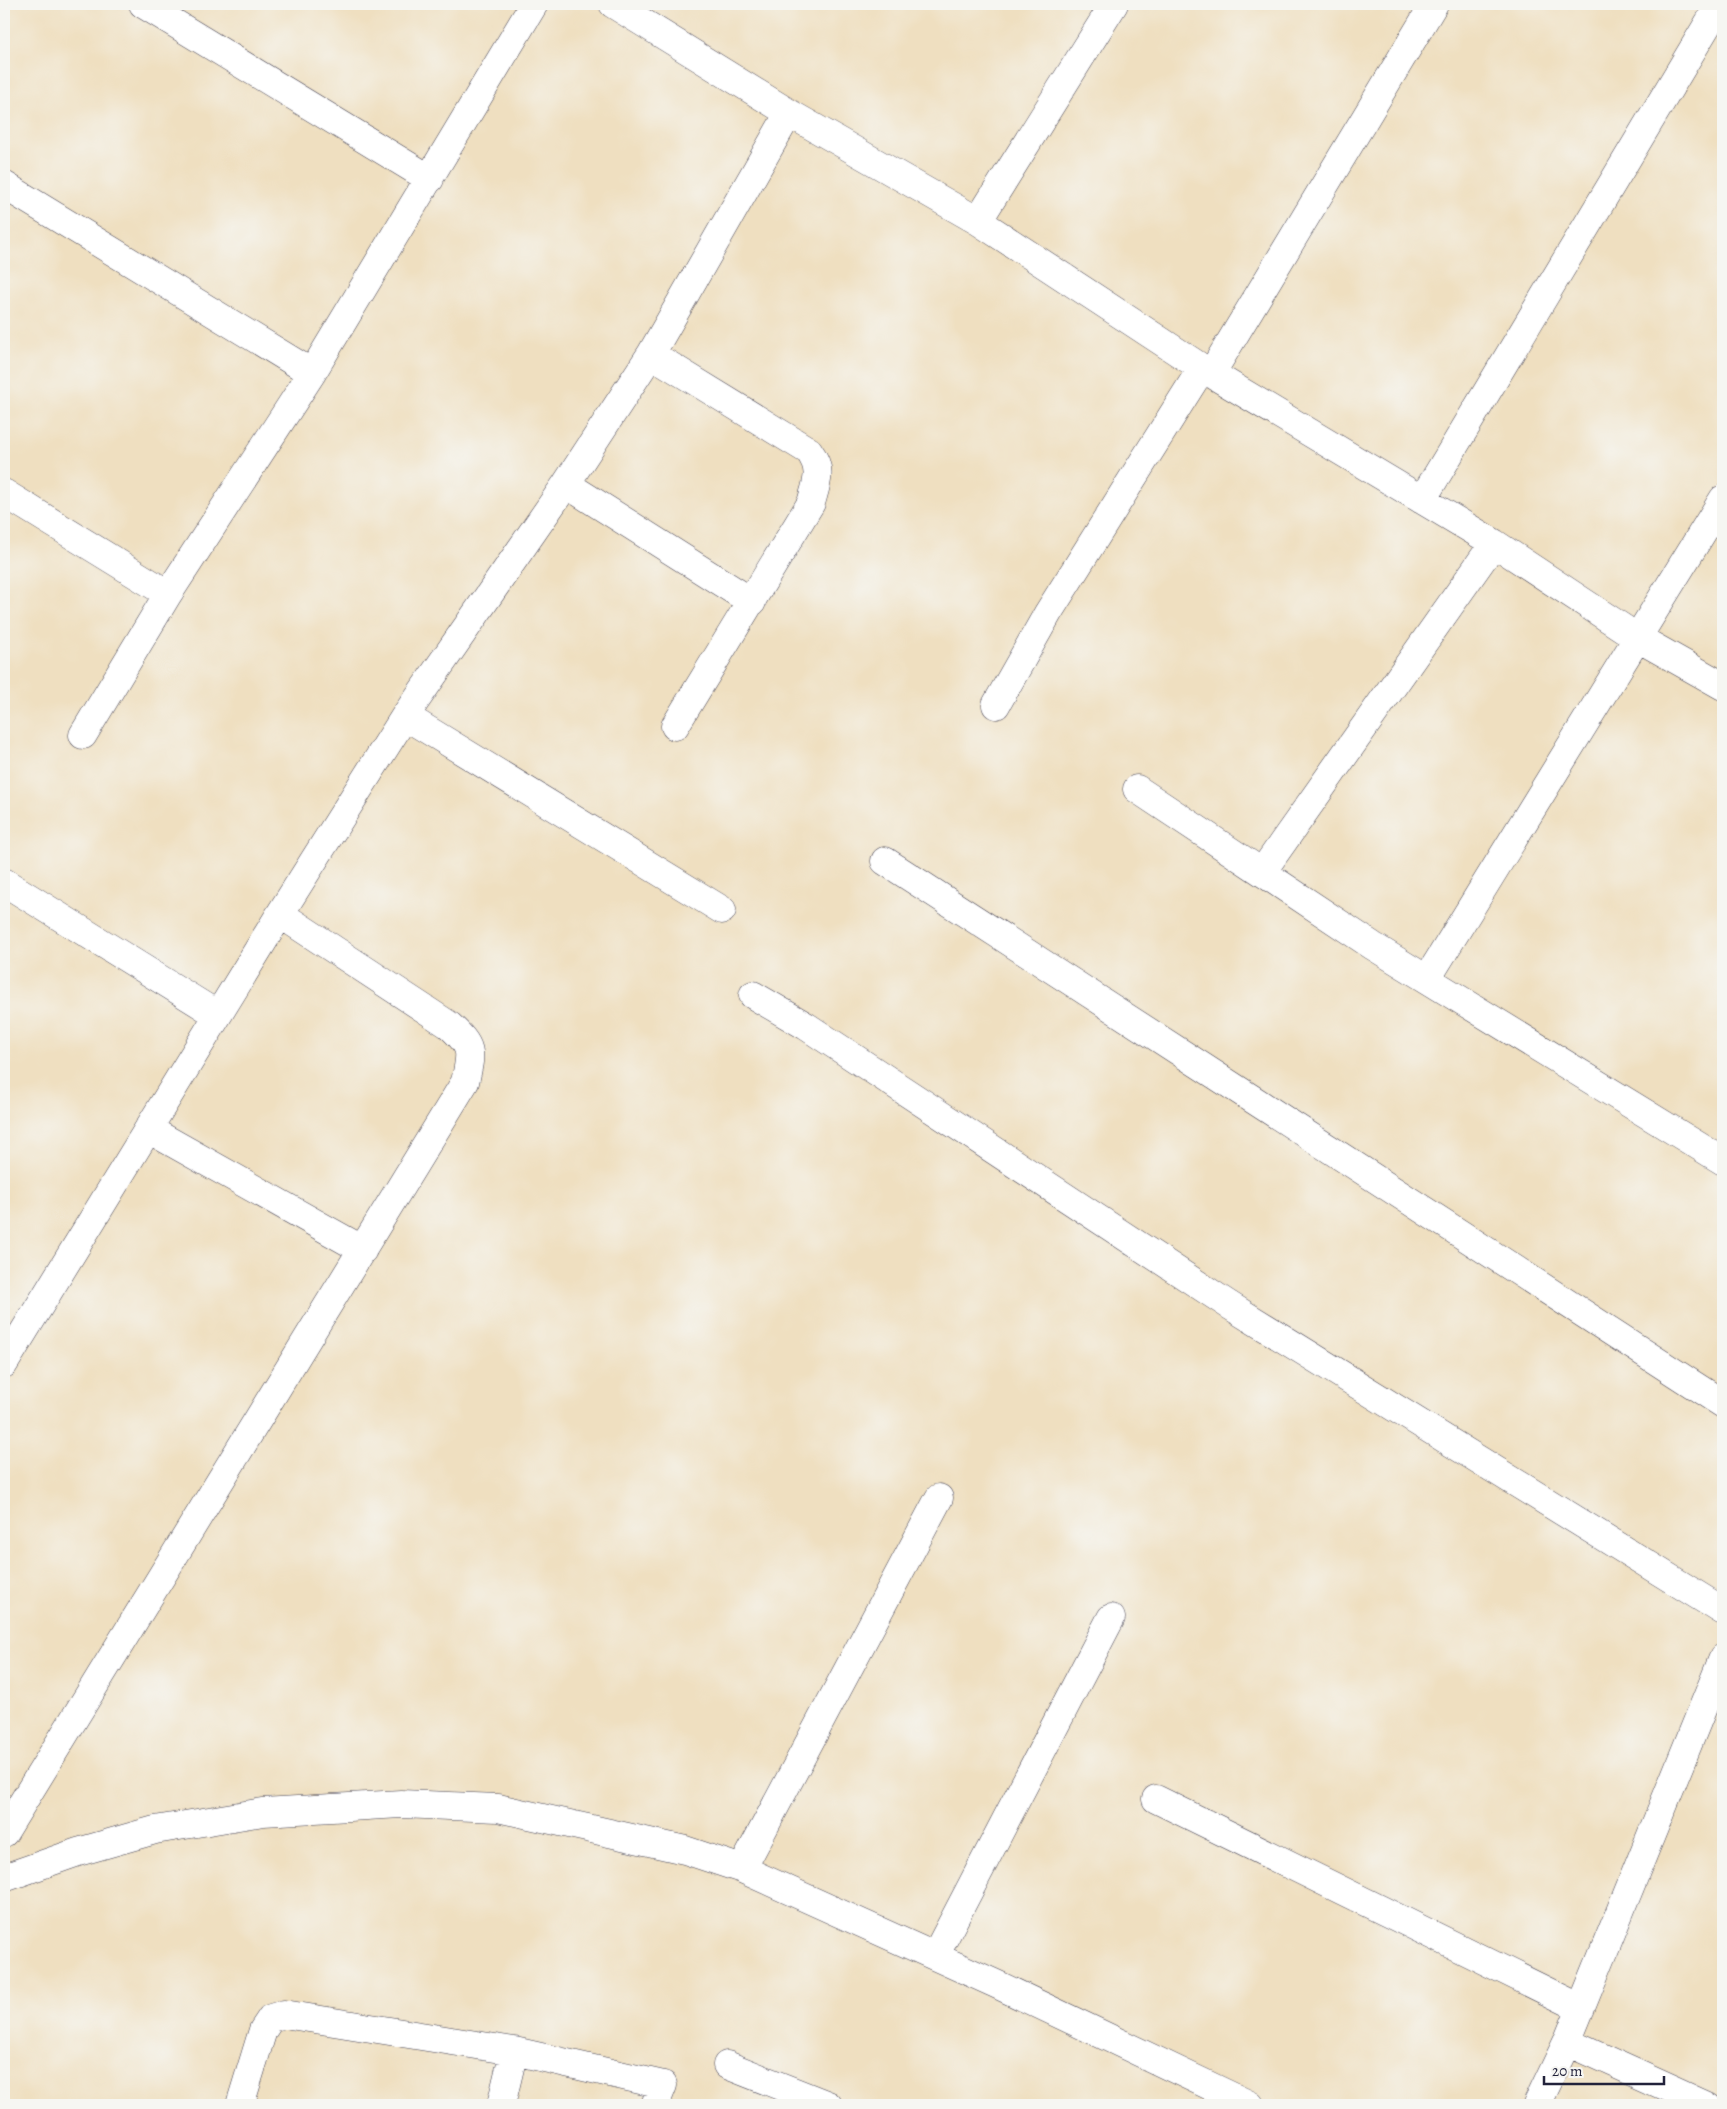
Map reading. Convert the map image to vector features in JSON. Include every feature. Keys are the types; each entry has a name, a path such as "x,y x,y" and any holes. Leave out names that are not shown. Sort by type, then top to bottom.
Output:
{"street":[{"path":"143,4 430,179"},
{"path":"83,735 168,594 312,373 534,4"},
{"path":"613,4 788,113 978,221 1206,371 1494,543 1638,638 1723,686"},
{"path":"978,221 1114,4"},
{"path":"996,705 1048,613 1206,371 1434,4"},
{"path":"1422,500 1720,4"},
{"path":"4,1364 280,914 405,716 566,484 651,354 788,113"},
{"path":"4,185 312,373"},
{"path":"651,354 809,451 818,463 818,480 812,503 675,726"},
{"path":"566,484 752,602"},
{"path":"4,493 168,594"},
{"path":"1426,979 1723,499"},
{"path":"1262,872 1494,543"},
{"path":"405,716 722,910"},
{"path":"1137,789 1426,979 1723,1160"},
{"path":"885,862 1723,1404"},
{"path":"4,882 218,1015"},
{"path":"4,1833 465,1082 471,1057 465,1040 449,1025 280,914"},
{"path":"753,995 806,1026 1229,1305 1723,1611"},
{"path":"148,1129 363,1250"},
{"path":"742,1869 939,1498"},
{"path":"935,1956 1111,1618"},
{"path":"1537,2105 1567,2042 1723,1658"},
{"path":"1156,1799 1581,2008"},
{"path":"4,1878 78,1852 155,1830 263,1812 401,1804 498,1808 685,1850 742,1869 935,1956 1250,2105"},
{"path":"240,2105 262,2030 270,2018 284,2014 514,2051 663,2085 655,2105"},
{"path":"1567,2042 1706,2105"},
{"path":"501,2105 514,2051"},
{"path":"727,2065 828,2105"}]}
